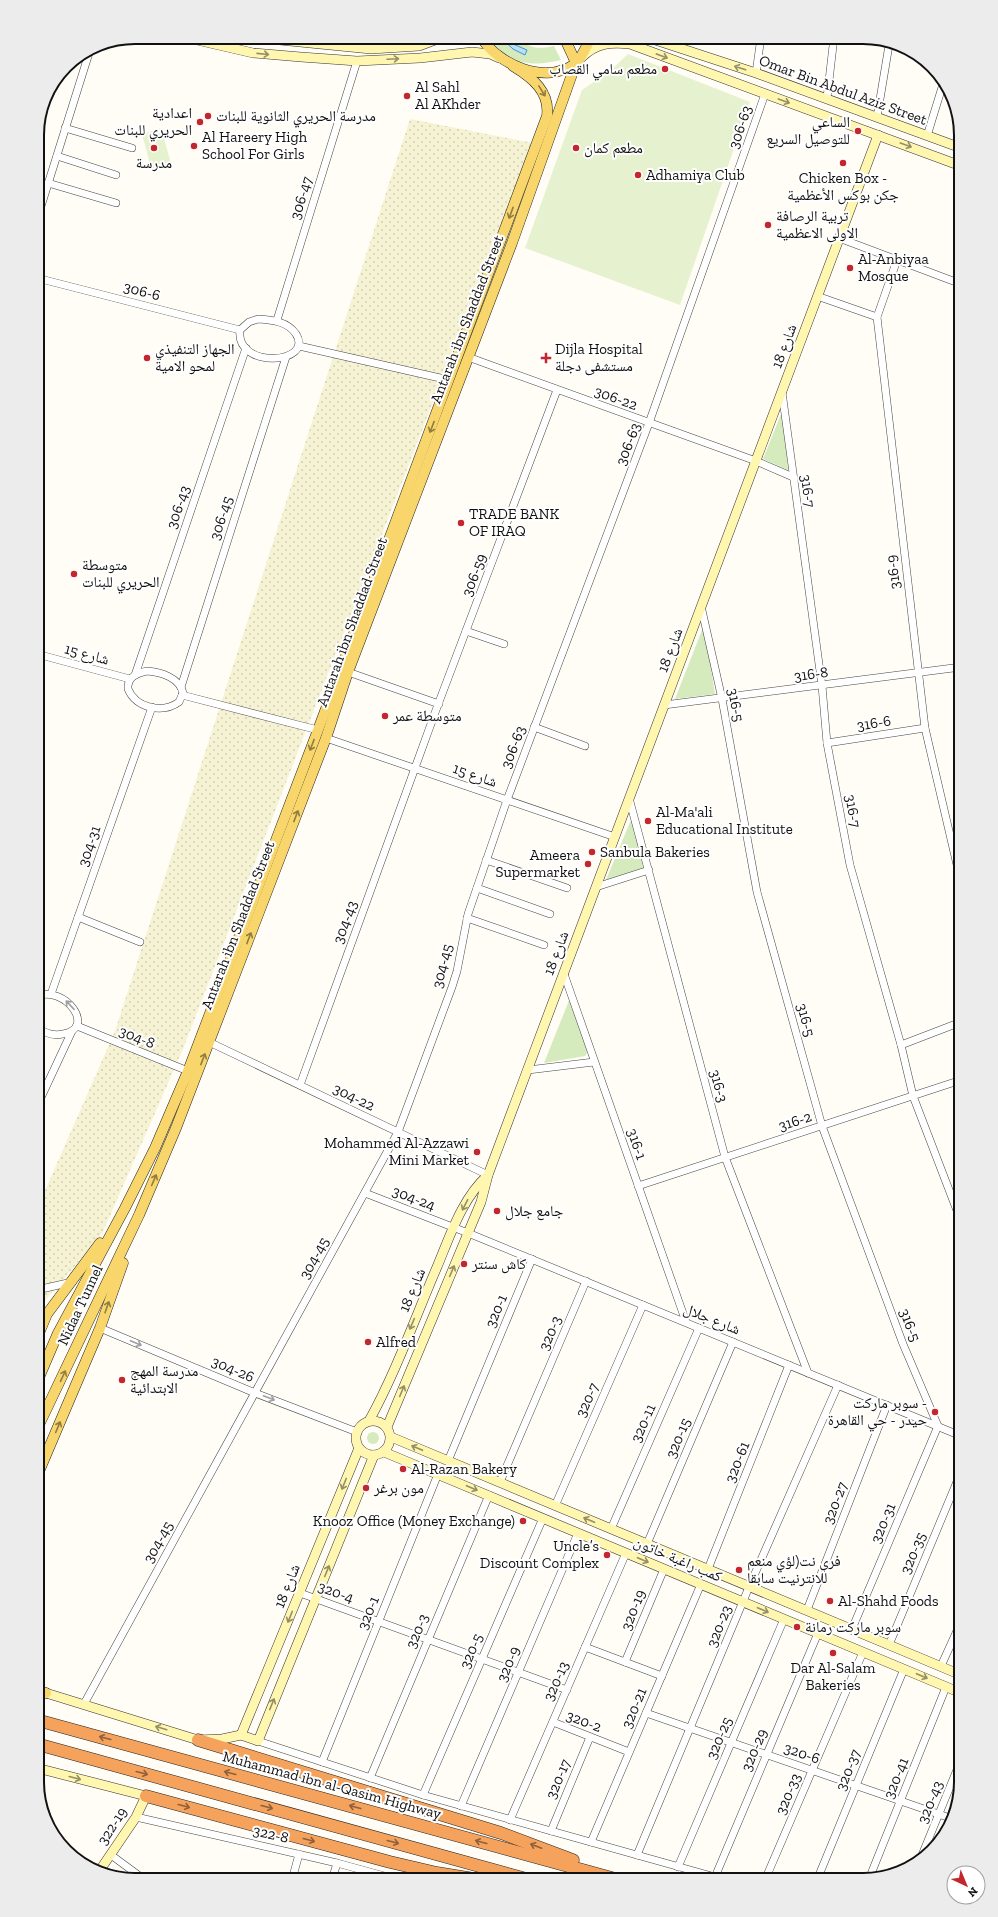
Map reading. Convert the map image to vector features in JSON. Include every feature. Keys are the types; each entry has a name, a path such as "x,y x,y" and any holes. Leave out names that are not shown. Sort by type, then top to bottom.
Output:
{"highway":[{"name":"Muhammad ibn al-Qasim Highway","path":"44,1722 594,1873"},
{"path":"198,1740 501,1833 607,1873"},
{"path":"44,1746 506,1873"},
{"path":"146,1796 390,1862 437,1873"}],"main road":[{"name":"Antarah ibn Shaddad Street","path":"125,1208 155,1148 188,1071 318,730 547,116 548,106 542,90 532,78 501,59 490,50 486,44"},
{"path":"513,66 543,72 556,71 576,63 567,44"},
{"name":"Antarah ibn Shaddad Street","path":"139,1215 176,1128 326,738 348,672 512,243 565,91 576,63 587,44"},
{"path":"44,1323 48,1314 125,1208"},
{"name":"Nidaa Tunnel","path":"44,1366 58,1333 125,1208"},
{"path":"44,1460 100,1328 139,1215"},
{"name":"Nidaa Tunnel","path":"44,1414 139,1215"}],"street":[{"path":"214,44 253,53 357,61 420,58 472,52 490,54 501,59"},
{"path":"318,44 371,49 419,46 424,44"},
{"path":"371,49 372,44"},
{"name":"Omar Bin Abdul Aziz Street","path":"576,63 596,46 606,44"},
{"name":"Omar Bin Abdul Aziz Street","path":"630,44 954,163"},
{"name":"Omar Bin Abdul Aziz Street","path":"667,44 827,98 954,146"},
{"path":"756,73 760,44"},
{"path":"827,98 833,44"},
{"path":"877,117 889,48"},
{"path":"44,196 88,57"},
{"name":"306-47","path":"276,320 357,61"},
{"path":"927,136 941,89"},
{"name":"306-63","path":"507,800 649,423 765,94"},
{"path":"65,128 132,148"},
{"name":"شارع 18","path":"387,1427 483,1198 488,1174 878,135"},
{"path":"56,156 116,175"},
{"path":"48,183 116,203"},
{"path":"839,238 954,281"},
{"name":"316-9","path":"897,260 877,317 917,673 925,728 954,852"},
{"name":"306-6","path":"44,280 240,330"},
{"path":"817,296 877,317"},
{"path":"258,319 276,320 288,326 298,338 299,346 294,353 286,357 263,357 246,348 241,340 240,330 249,322 258,319"},
{"path":"299,346 449,380"},
{"name":"306-43","path":"133,677 246,348"},
{"name":"306-45","path":"181,687 286,357"},
{"name":"306-22","path":"468,357 756,461 793,477"},
{"name":"306-59","path":"415,768 557,390"},
{"name":"316-7","path":"782,392 822,686 828,743 850,865 901,1045 913,1096 954,1203"},
{"name":"316-5","path":"701,606 722,699 758,892 822,1126 898,1329 938,1426"},
{"path":"466,631 504,644"},
{"name":"شارع 15","path":"44,656 133,677 147,671 162,673 173,679 181,687"},
{"name":"316-8","path":"664,705 722,699 954,668"},
{"path":"348,672 439,704"},
{"path":"133,677 128,683 128,689 133,697 141,704 152,707 173,706 179,702 182,696 181,687"},
{"path":"182,696 318,730"},
{"name":"304-31","path":"51,994 152,707"},
{"path":"534,727 585,746"},
{"name":"316-6","path":"828,743 925,728"},
{"name":"شارع 15","path":"326,738 615,837"},
{"name":"304-43","path":"300,1085 415,768"},
{"name":"316-3","path":"629,798 725,1158 808,1372"},
{"name":"304-45","path":"84,1704 398,1132 457,971 467,918 507,800"},
{"path":"486,860 567,888"},
{"path":"596,887 649,870"},
{"path":"477,888 550,914"},
{"path":"78,917 140,942"},
{"path":"467,918 544,945"},
{"name":"316-1","path":"564,974 686,1322"},
{"path":"44,995 51,994 64,999 72,1006 77,1015 75,1029 44,1092"},
{"path":"901,1045 954,1025"},
{"path":"44,1031 54,1035 75,1029"},
{"name":"304-8","path":"75,1029 188,1071"},
{"name":"304-22","path":"209,1042 488,1174"},
{"path":"528,1070 594,1062"},
{"name":"316-2","path":"638,1186 954,1082"},
{"name":"شارع 18","path":"369,1421 385,1389 454,1227 473,1191 488,1174"},
{"name":"304-24","path":"365,1193 454,1227"},
{"name":"شارع جلال","path":"454,1227 954,1433"},
{"name":"320-1","path":"448,1461 532,1259"},
{"path":"44,1288 72,1282"},
{"name":"320-3","path":"500,1482 586,1282"},
{"name":"320-7","path":"555,1506 643,1305"},
{"path":"44,1312 48,1314"},
{"name":"304-26","path":"100,1328 255,1393 357,1432"},
{"name":"320-11","path":"611,1529 699,1328"},
{"name":"320-15","path":"647,1544 733,1342"},
{"name":"320-61","path":"708,1569 789,1365"},
{"name":"320-23","path":"637,1855 691,1729 749,1587 838,1385"},
{"name":"320-27","path":"806,1610 887,1405"},
{"path":"369,1421 379,1421 387,1427 391,1437 389,1445 384,1452 374,1455 366,1454 359,1448 356,1440 357,1432 362,1425 369,1421"},
{"name":"320-31","path":"852,1629 938,1426"},
{"name":"كمب راغبة خاتون","path":"391,1437 954,1672"},
{"name":"شارع 18","path":"241,1735 359,1448"},
{"name":"كمب راغبة خاتون","path":"384,1452 954,1690"},
{"name":"شارع 18","path":"258,1741 374,1455"},
{"name":"320-1","path":"322,1762 438,1474"},
{"name":"320-35","path":"889,1644 954,1489"},
{"name":"320-3","path":"370,1778 489,1495"},
{"name":"320-5","path":"423,1795 543,1518"},
{"name":"320-9","path":"461,1806 578,1533"},
{"name":"320-13","path":"510,1820 626,1553"},
{"name":"320-19","path":"625,1662 664,1569"},
{"name":"320-21","path":"591,1842 700,1584"},
{"name":"320-4","path":"300,1593 567,1690"},
{"name":"320-25","path":"678,1867 784,1619"},
{"name":"320-29","path":"717,1873 818,1633"},
{"path":"941,1666 954,1637"},
{"path":"586,1647 662,1676"},
{"name":"320-33","path":"768,1873 863,1652"},
{"name":"320-37","path":"820,1873 904,1669"},
{"name":"320-41","path":"872,1873 946,1687"},
{"path":"44,1692 198,1740 222,1739 241,1735 423,1795 700,1873"},
{"name":"320-6","path":"646,1713 947,1817"},
{"name":"320-2","path":"552,1722 629,1752"},
{"name":"320-17","path":"550,1831 590,1737"},
{"path":"44,1770 146,1796"},
{"name":"320-43","path":"925,1848 954,1777"},
{"name":"322-19","path":"102,1867 136,1817 146,1796"},
{"name":"322-8","path":"136,1817 337,1863 370,1873"},
{"path":"294,1873 299,1854"},
{"path":"111,1855 135,1873"},
{"path":"334,1873 337,1863"}],"shaded area":[{"path":"410,119 533,143 183,1049 102,1234 44,1302 44,1193 115,1031"}],"green space":[{"path":"493,44 525,44 536,48 554,46 561,60 529,63 511,58"},
{"name":"Adhamiya Club","path":"628,54 750,102 680,305 525,248 582,90 610,71"},
{"path":"161,128 172,167 152,172 142,134"},
{"path":"783,409 788,470 763,459"},
{"path":"704,625 715,694 675,699"},
{"path":"633,815 643,868 606,880"},
{"path":"570,998 589,1050 585,1056 544,1063"},
{"path":"371,1432 375,1432 379,1438 375,1444 371,1444 367,1440 367,1436"}],"water":[{"path":"508,44 513,44 527,50 525,55 513,49"}],"place":[{"name":"مطعم سامي القصاب","path":"665,69"},
{"name":"Al Sahl Al AKhder","path":"407,96"},
{"name":"مدرسة الحريري الثانوية للبنات","path":"208,116"},
{"name":"اعدادية الحريري للبنات","path":"200,122"},
{"name":"الساعي للتوصيل السريع","path":"858,131"},
{"name":"Al Hareery High School For Girls","path":"194,146"},
{"name":"مدرسة","path":"154,148"},
{"name":"مطعم كمان","path":"576,148"},
{"name":"Chicken Box - جكن بوكس الأعظمية","path":"843,163"},
{"name":"Adhamiya Club","path":"638,175"},
{"name":"تربية الرصافة الاولى الاعظمية","path":"768,225"},
{"name":"Al-Anbiyaa Mosque","path":"850,268"},
{"name":"الجهاز التنفيذي لمحو الامية","path":"147,358"},
{"name":"Dijla Hospital مستشفى دجلة","path":"546,358"},
{"name":"TRADE BANK OF IRAQ","path":"461,523"},
{"name":"متوسطة الحريري للبنات","path":"74,574"},
{"name":"متوسطة عمر","path":"385,716"},
{"name":"Al-Ma'ali Educational Institute","path":"648,821"},
{"name":"Sanbula Bakeries","path":"592,852"},
{"name":"Ameera Supermarket","path":"588,864"},
{"name":"Mohammed Al-Azzawi Mini Market","path":"477,1152"},
{"name":"جامع جلال","path":"497,1211"},
{"name":"كاش سنتر","path":"464,1264"},
{"name":"Alfred","path":"368,1342"},
{"name":"مدرسة المهج الابتدائية","path":"122,1380"},
{"name":"سوبر ماركت - حيدر - حي القاهرة","path":"935,1412"},
{"name":"Al-Razan Bakery","path":"403,1469"},
{"name":"مون برغر","path":"366,1488"},
{"name":"Knooz Office (Money Exchange)","path":"523,1521"},
{"name":"Uncle’s Discount Complex","path":"607,1555"},
{"name":"فري نت(لؤي منعم للانترنيت سابقا","path":"739,1570"},
{"name":"Al-Shahd Foods","path":"830,1601"},
{"name":"سوبر ماركت رمانة","path":"797,1627"},
{"name":"Dar Al-Salam Bakeries","path":"833,1653"}]}
